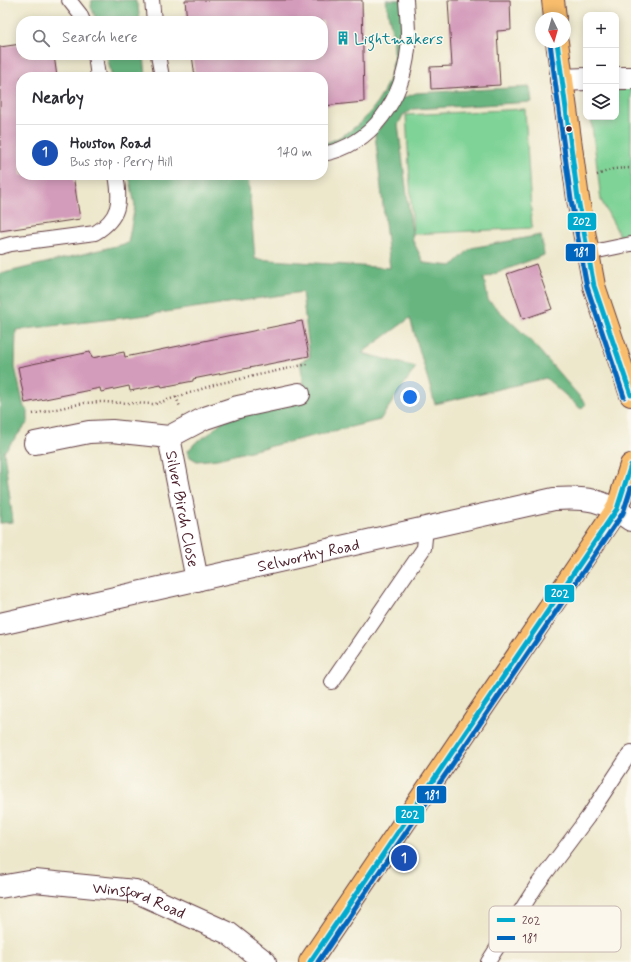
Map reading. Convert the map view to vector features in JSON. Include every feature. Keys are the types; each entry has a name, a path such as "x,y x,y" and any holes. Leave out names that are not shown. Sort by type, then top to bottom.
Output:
{"main road":[{"path":"553,0 554,12"},
{"path":"558,48 576,178 594,286 631,395"},
{"path":"310,962 624,514 631,465"}],"street":[{"path":"619,78 631,78"},
{"path":"562,80 583,79"},
{"name":"Silver Birch Close","path":"35,443 89,432 112,431 169,437 188,426 238,407 299,394"},
{"name":"Silver Birch Close","path":"169,437 198,580"},
{"name":"Selworthy Road","path":"0,624 554,499 580,498 597,501 624,514"},
{"name":"Winsford Road","path":"0,887 35,881 135,890 228,933 265,962"}],"lane":[{"path":"69,0 81,16"},
{"path":"152,0 154,16"},
{"path":"328,152 352,144 369,133 392,102 399,89 408,48 406,0"},
{"path":"95,60 97,72"},
{"path":"159,60 161,72"},
{"path":"0,248 11,244 95,233 106,226 114,216 120,200 117,180"},
{"path":"588,253 631,244"},
{"path":"332,682 424,548 426,527"},
{"path":"524,906 537,885 588,817 631,752"},
{"path":"488,962 494,952"}],"path":[{"path":"576,178 596,176 613,169 631,168"},
{"path":"33,414 84,403 102,402 155,404 217,384 308,364"}],"green space":[{"path":"92,0 135,0 139,16 95,16 91,7"},
{"path":"386,0 402,0 404,57 392,92 364,131 328,147 328,142 350,131 362,121 380,98 387,85 394,55"},
{"path":"108,60 144,60 146,72 111,72"},
{"path":"530,87 532,102 414,109 403,115 398,125 413,241 424,263 452,266 471,248 541,235 544,255 484,278 488,300 530,340 586,404 581,409 546,378 435,404 410,318 362,353 416,367 380,420 217,459 197,461 190,457 188,451 195,443 209,434 221,422 305,391 300,362 310,357 302,292 139,316 16,330 15,367 24,407 28,411 28,422 4,452 13,522 0,523 0,274 128,243 135,206 130,180 248,180 255,259 390,268 375,134 401,99 416,93"},
{"path":"631,89 631,230 620,236 601,200 591,120 619,120 619,90"},
{"path":"525,109 532,228 413,234 406,115"}],"building":[{"name":"Lightmakers","path":"185,0 362,0 364,102 328,106 328,72 194,72 193,60 328,60 328,16 187,16"},
{"path":"448,0 510,0 511,30 497,31 500,85 431,89 430,67 452,66"},
{"path":"16,45 16,60 55,60 56,72 16,72 16,180 74,180 80,219 0,231 0,47"},
{"path":"536,264 552,309 523,319 507,274"},
{"path":"302,321 309,356 193,379 193,381 162,387 161,385 130,391 129,386 101,392 100,388 25,403 18,367 90,352 92,358 124,352 125,357"}],"transit line":[{"name":"181","path":"551,48 571,200 587,287 624,397"},
{"name":"202","path":"558,48 578,199 594,286 631,395"},
{"name":"202","path":"310,962 617,509 631,465"},
{"name":"181","path":"318,962 623,513 631,488"}],"place":[{"name":"Lightmakers","path":"343,38"},
{"name":"Houston Road","path":"404,858"}]}
